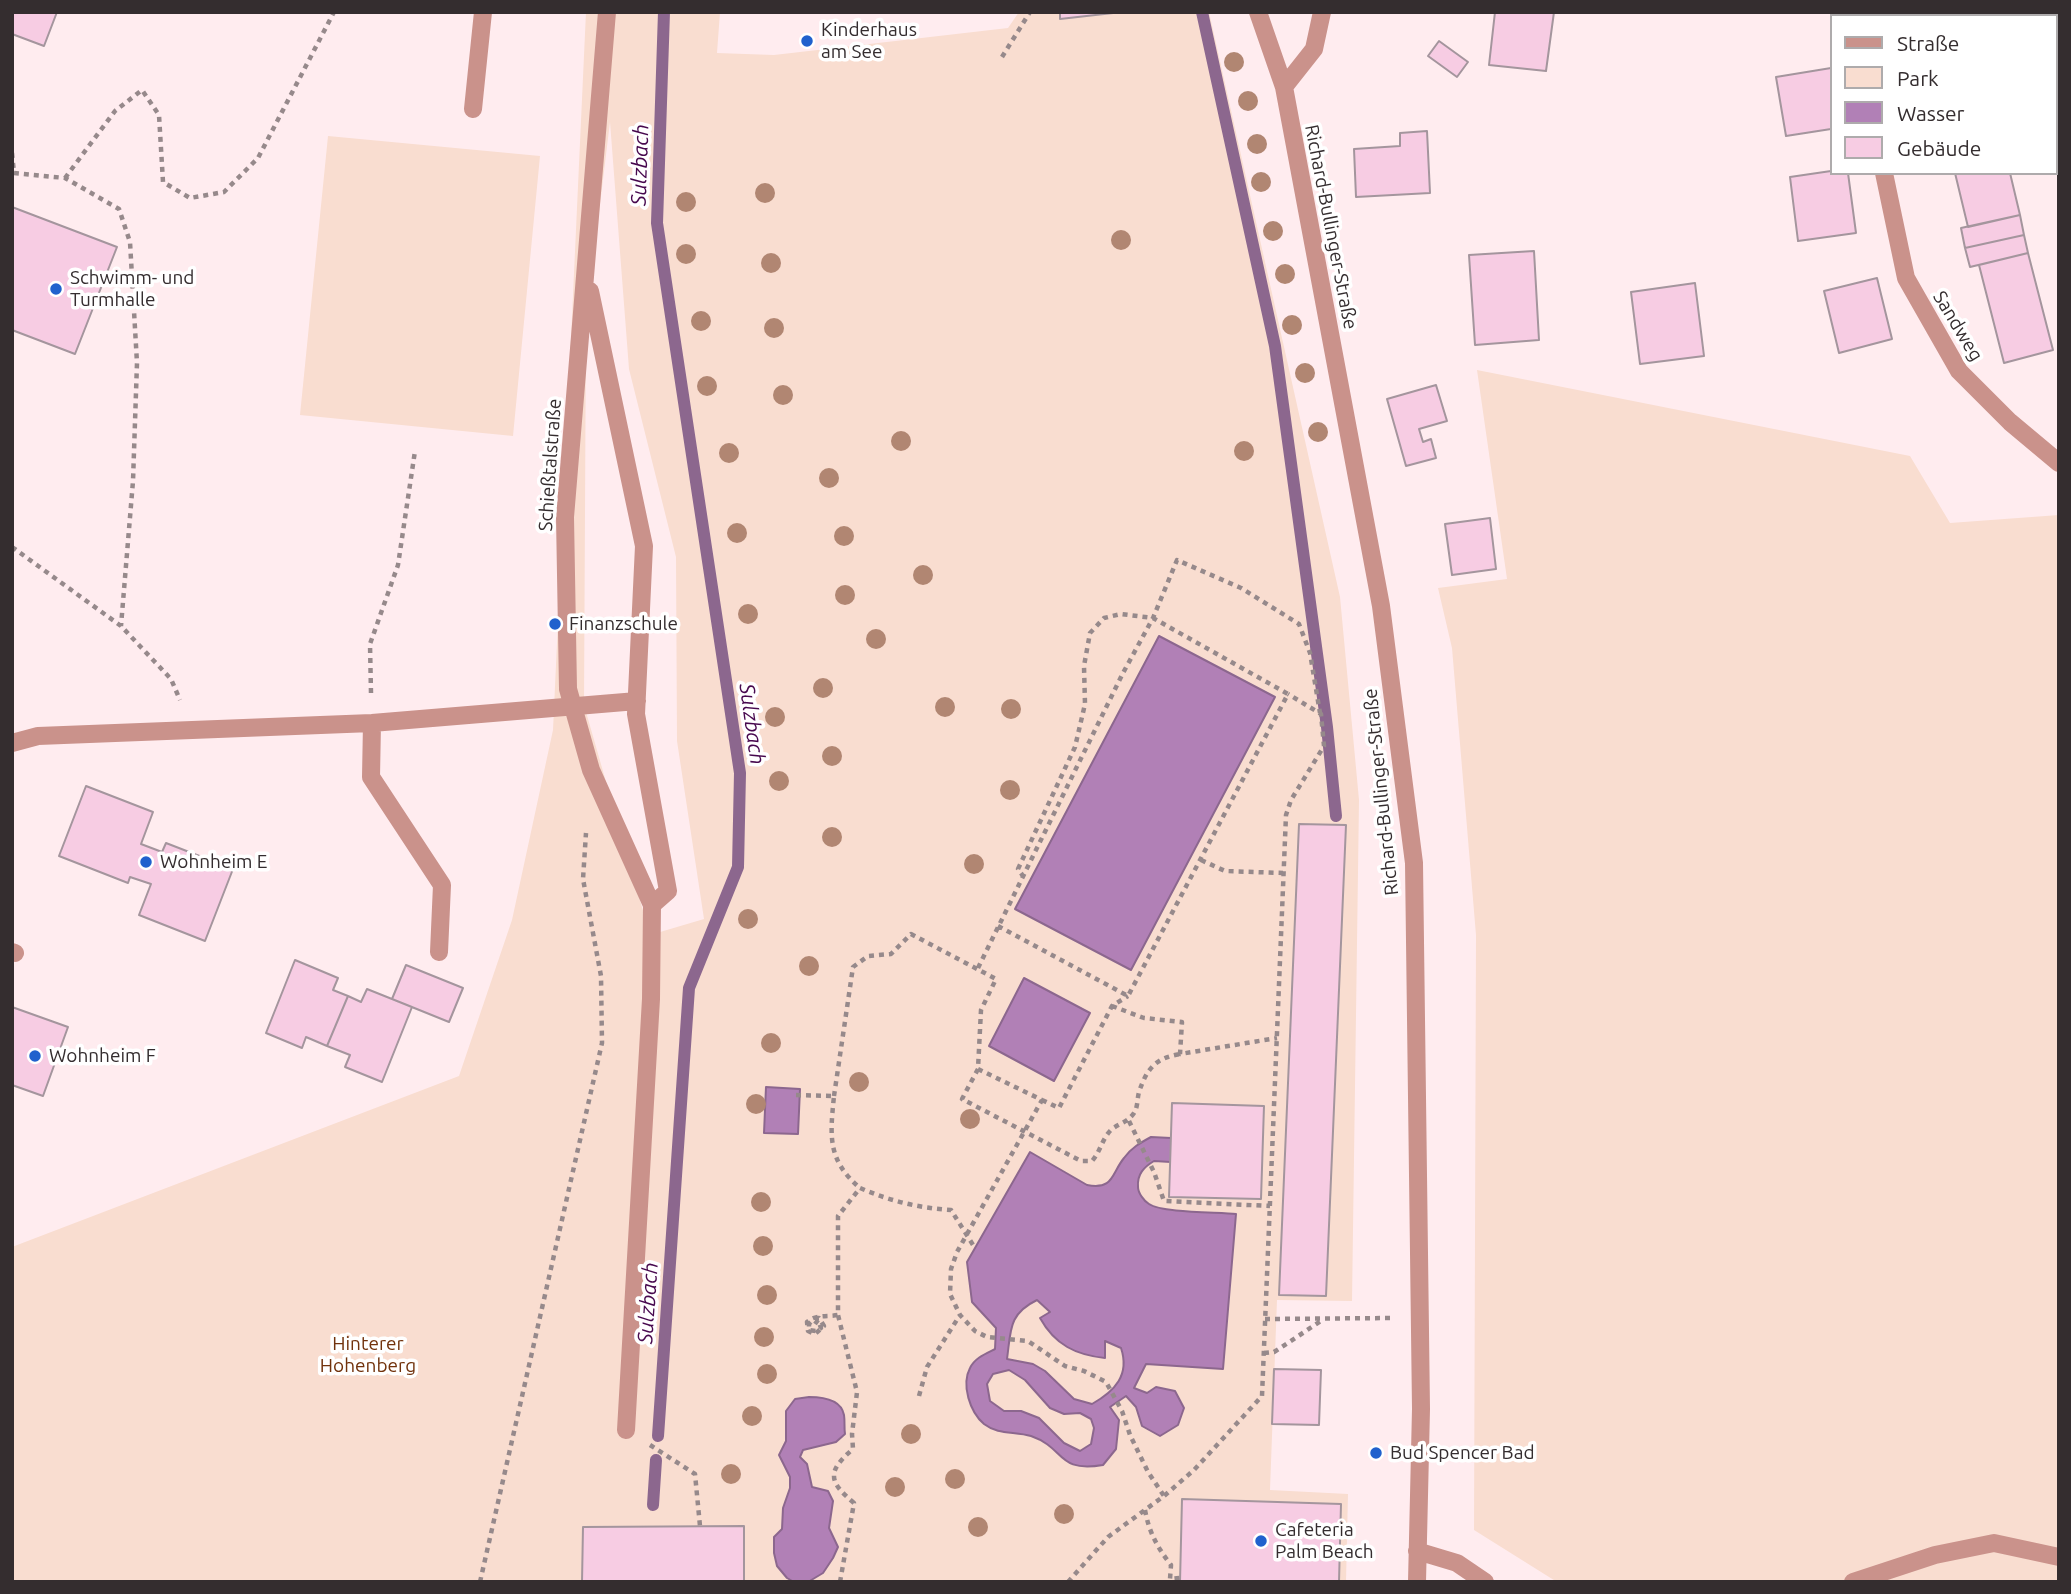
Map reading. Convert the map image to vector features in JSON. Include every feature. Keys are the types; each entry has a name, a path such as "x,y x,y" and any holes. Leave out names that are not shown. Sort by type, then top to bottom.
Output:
{"street":[{"path":"473,109 483,12"},
{"name":"Schießtalstraße","path":"607,12 565,517 568,689 591,769 652,905"},
{"name":"Richard-Bullinger-Straße","path":"1258,12 1284,87 1381,606 1414,863 1421,1409 1417,1582"},
{"path":"1284,87 1314,49 1322,12"},
{"name":"Sandweg","path":"1884,175 1906,278 1959,371 2010,422 2059,463"},
{"path":"586,273 644,546 636,714 668,891 652,905 651,999 626,1430"},
{"path":"12,743 38,736 372,723 638,701"},
{"path":"372,723 372,777 442,885 439,952"},
{"path":"1853,1582 1935,1555 1994,1543 2059,1558"},
{"path":"1417,1551 1457,1563 1485,1582"}],"path":[{"path":"65,178 115,111 142,90 159,115 163,182 190,198 223,192 258,158 334,12"},
{"path":"1002,57 1030,12"},
{"path":"12,153 14,173 65,178 119,209 130,242 137,363 133,481 121,626"},
{"path":"372,723 370,644 398,565 415,451"},
{"path":"12,547 121,626 171,679 193,731"},
{"path":"978,968 1153,618 1177,560 1241,588 1299,624 1310,653 1324,746 1291,800 1286,815 1262,1396 1194,1470 1108,1537 1068,1582"},
{"path":"1023,876 1018,869 1075,747 1085,704 1084,666 1090,633 1104,618 1121,614 1153,618 1321,714"},
{"path":"978,1069 1059,1108 1112,1006 1128,996 1289,694"},
{"path":"480,1582 602,1043 601,976 583,879 587,824"},
{"path":"1201,860 1225,871 1283,873"},
{"path":"998,926 1128,996"},
{"path":"975,1248 951,1210 923,1208 885,1199 860,1188 838,1165 831,1127 834,1096 853,967 868,956 891,954 911,934 996,979 981,1010 978,1069 962,1099 1081,1161 1091,1161 1101,1151 1104,1139 1113,1129 1129,1121 1136,1110 1138,1094 1147,1073 1161,1057 1277,1038"},
{"path":"1112,1006 1144,1018 1182,1022 1180,1054"},
{"path":"796,1095 834,1096"},
{"path":"1042,1100 966,1235 951,1269 950,1294 960,1315 975,1331 987,1337 1027,1341 1065,1366 1106,1382 1122,1411 1148,1472 1164,1496"},
{"path":"1129,1121 1154,1172 1164,1201 1270,1206"},
{"path":"1263,1151 1272,1152"},
{"path":"839,1582 854,1503 834,1483 833,1474 839,1461 853,1449 857,1392 838,1315 838,1216 860,1188"},
{"path":"816,1324 818,1321 821,1328 816,1331 809,1330 809,1324 819,1318 824,1325 821,1331 815,1334 808,1331 807,1322 811,1318 838,1315"},
{"path":"919,1396 927,1367 960,1315"},
{"path":"1264,1353 1274,1352 1325,1318"},
{"path":"1265,1319 1420,1318"},
{"path":"626,1430 695,1474 700,1526"},
{"path":"1145,1510 1149,1532 1159,1551 1171,1565 1170,1581 1180,1578"}],"green space":[{"name":"Hinterer Hohenberg","path":"586,12 720,12 717,53 774,55 1008,28 1019,12 1209,12 1340,597 1359,800 1352,1301 1277,1300 1270,1490 1348,1494 1346,1582 744,1582 744,1527 583,1527 582,1582 12,1582 12,1247 459,1076 512,920 553,730","holes":["610,122 629,369 676,557 677,741 704,919 650,935 584,705 586,319"]},
{"path":"328,136 540,156 513,436 300,415"},
{"path":"1477,370 1910,456 1950,523 2059,515 2059,1582 1557,1582 1474,1530 1476,935 1452,648 1438,588 1507,579"}],"water":[{"path":"1159,636 1275,697 1131,970 1015,909"},
{"path":"1024,978 1090,1013 1054,1081 989,1046"},
{"path":"766,1087 800,1089 798,1134 764,1133"},
{"path":"1151,1137 1171,1138 1171,1162 1154,1161 1144,1168 1138,1189 1147,1203 1166,1209 1236,1214 1223,1369 1146,1364 1134,1388 1147,1393 1156,1387 1175,1391 1184,1408 1178,1425 1160,1436 1142,1426 1136,1407 1126,1396 1110,1407 1119,1420 1116,1449 1103,1465 1077,1466 1062,1458 1042,1441 1025,1434 989,1427 975,1413 968,1398 967,1375 975,1362 995,1349 996,1328 972,1302 967,1262 1030,1152 1087,1185 1096,1186 1107,1183 1127,1154","holes":["1037,1300 1050,1312 1040,1318 1052,1335 1067,1347 1105,1358 1105,1341 1121,1348 1124,1366 1122,1374 1108,1394 1092,1404 1074,1399 1045,1371 1033,1364 1007,1359 1016,1317","1009,1370 1025,1380 1050,1408 1064,1414 1080,1413 1091,1419 1094,1428 1091,1444 1080,1451 1064,1443 1039,1418 1021,1411 1004,1411 990,1401 987,1384 993,1374"]},
{"path":"809,1397 835,1402 844,1415 845,1434 836,1442 803,1450 800,1457 807,1464 812,1487 828,1491 833,1501 829,1528 838,1547 823,1573 808,1582 794,1582 777,1566 774,1553 774,1537 782,1529 783,1508 790,1488 790,1477 779,1455 786,1441 786,1411 795,1399"}],"building":[{"path":"12,12 57,12 44,46 12,34"},
{"path":"1060,12 1122,12 1060,19"},
{"path":"1495,12 1554,12 1546,71 1489,65"},
{"path":"1439,41 1468,62 1457,77 1428,56"},
{"path":"1829,68 1829,129 1786,136 1776,77"},
{"path":"1427,131 1430,193 1356,197 1354,149 1400,146 1400,133"},
{"path":"1829,171 1829,175 1848,175 1856,233 1798,241 1790,177"},
{"path":"1955,175 2010,175 2020,215 1968,227"},
{"name":"Schwimm- und Turmhalle","path":"12,207 117,247 75,354 12,330"},
{"path":"2020,215 2024,235 1965,248 1961,228"},
{"path":"2024,235 2028,253 1970,267 1965,248"},
{"path":"1534,251 1539,340 1475,345 1469,255"},
{"path":"2028,253 2053,350 2004,363 1979,265"},
{"path":"1877,278 1892,339 1839,353 1824,291"},
{"path":"1695,283 1704,356 1640,364 1631,292"},
{"path":"1436,385 1447,421 1419,429 1423,442 1431,439 1436,458 1406,466 1387,399"},
{"path":"1490,518 1496,569 1452,575 1445,524"},
{"name":"Wohnheim E","path":"86,786 153,812 141,844 162,852 166,843 233,869 205,941 139,915 151,884 130,877 128,883 59,856"},
{"path":"1299,824 1346,825 1326,1296 1279,1295"},
{"path":"295,960 338,978 333,990 348,996 327,1046 306,1037 302,1048 266,1033"},
{"path":"406,965 463,988 449,1022 392,999"},
{"path":"367,989 412,1007 382,1082 345,1067 350,1055 327,1046 348,996 361,1002"},
{"name":"Wohnheim F","path":"12,1007 68,1027 43,1096 12,1085"},
{"path":"1172,1103 1264,1106 1261,1199 1169,1197"},
{"path":"1274,1369 1321,1370 1319,1425 1272,1424"},
{"name":"Cafeteria Palm Beach","path":"1182,1499 1341,1504 1339,1582 1180,1582"},
{"path":"744,1526 744,1582 582,1582 583,1527"}],"waterway":[{"name":"Sulzbach","path":"658,1436 689,988 738,867 740,773 657,223 664,12"},
{"path":"1202,12 1275,346 1327,727 1336,816"},
{"name":"Sulzbach","path":"653,1505 656,1460"}],"place":[{"name":"Kinderhaus am See","path":"807,41"},
{"name":"Schwimm- und Turmhalle","path":"56,289"},
{"name":"Finanzschule","path":"555,624"},
{"name":"Wohnheim E","path":"146,862"},
{"name":"Wohnheim F","path":"35,1056"},
{"name":"Bud Spencer Bad","path":"1376,1453"},
{"name":"Cafeteria Palm Beach","path":"1261,1541"}]}
